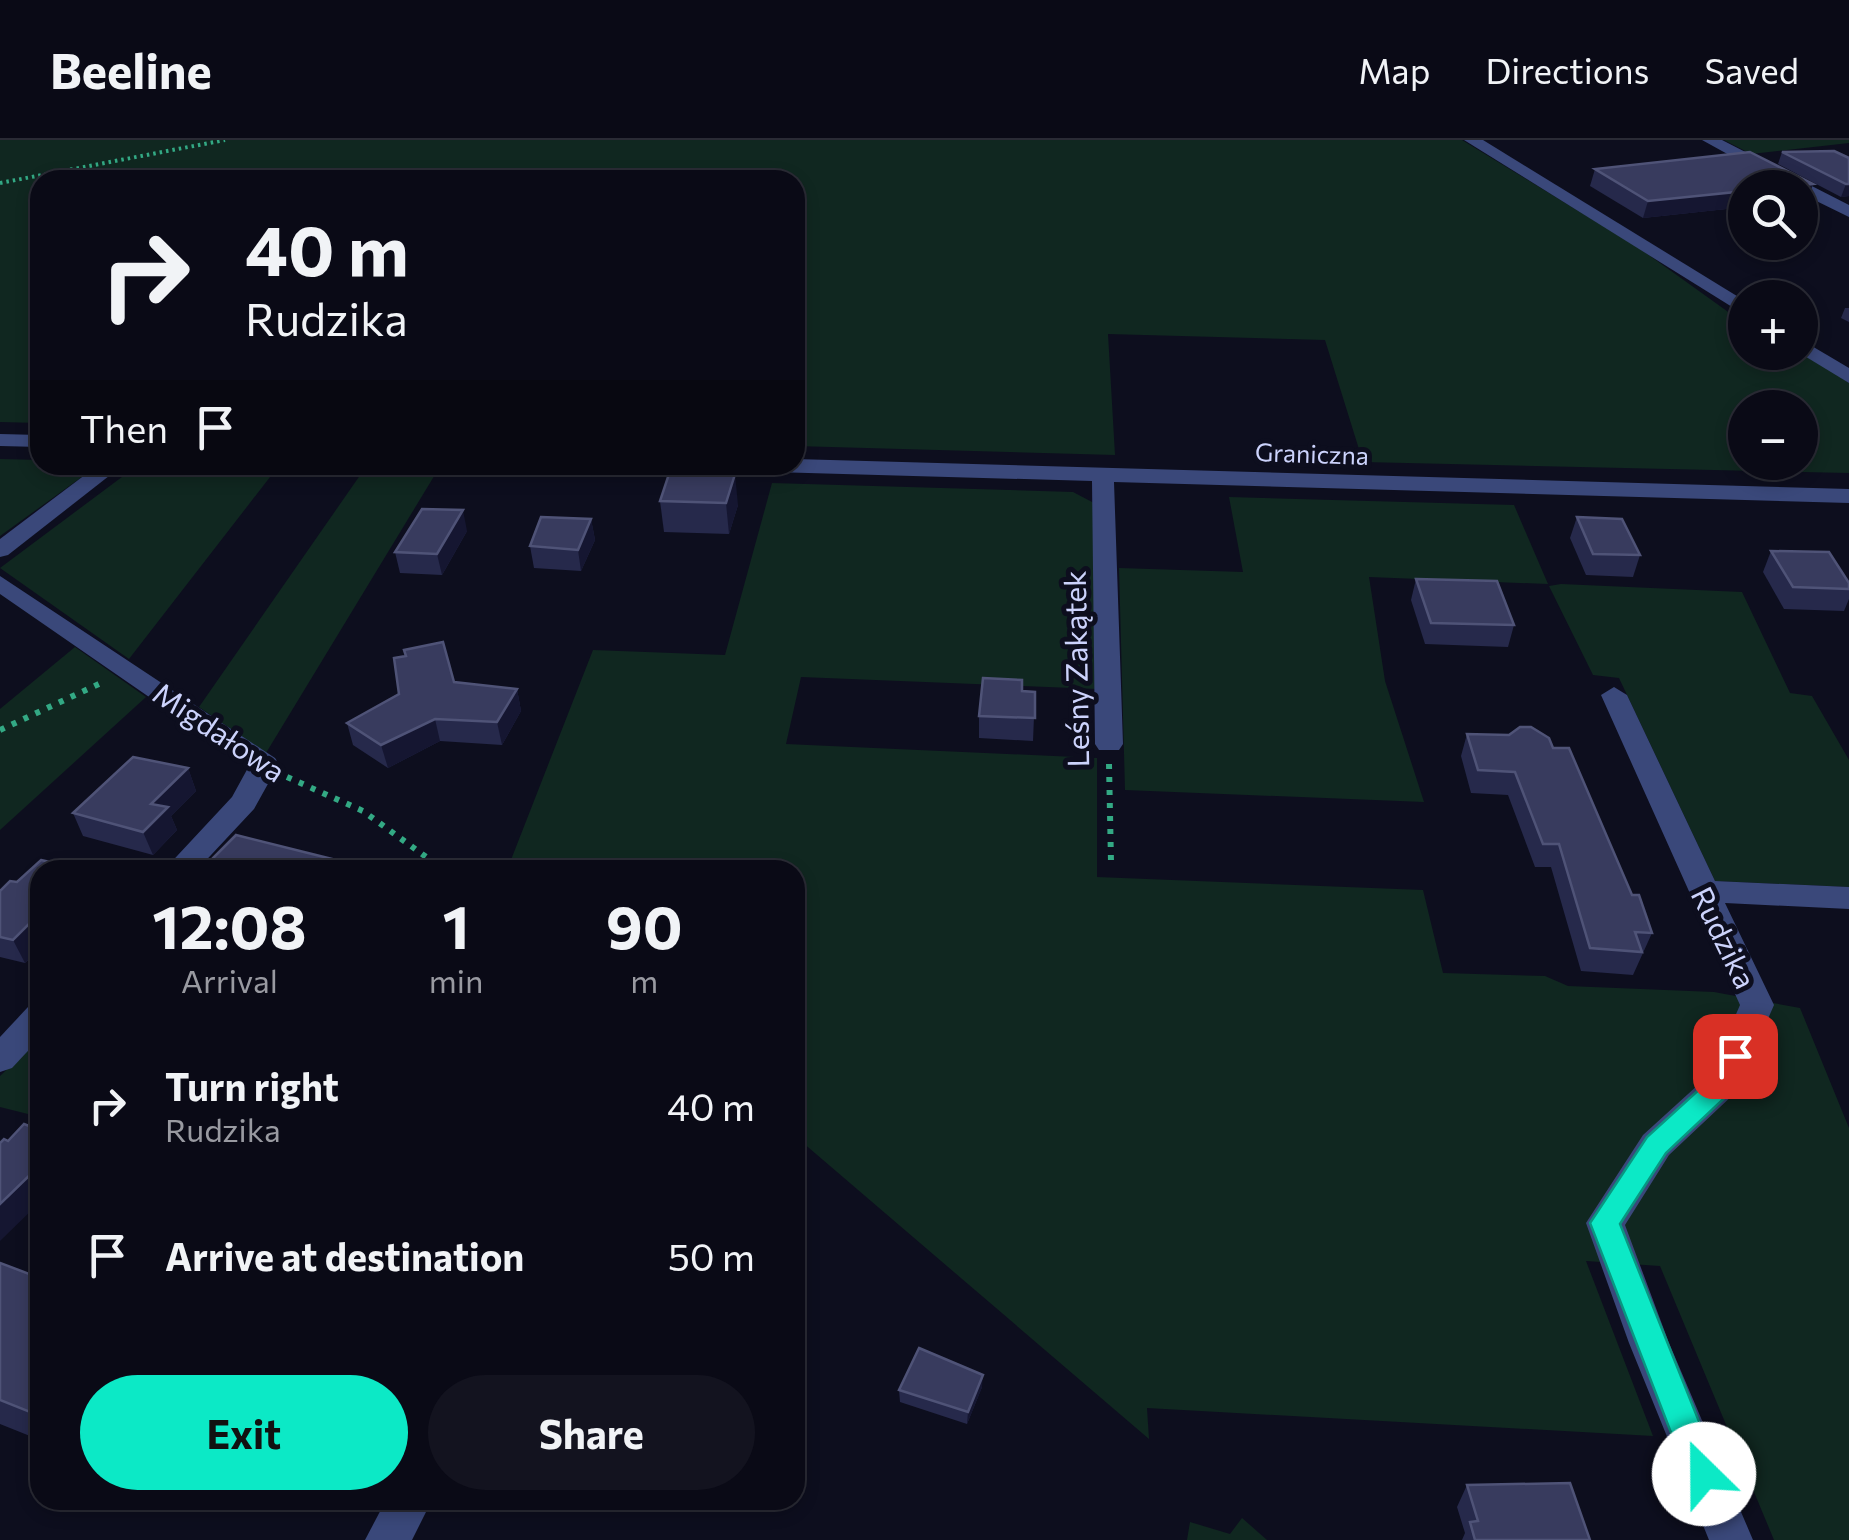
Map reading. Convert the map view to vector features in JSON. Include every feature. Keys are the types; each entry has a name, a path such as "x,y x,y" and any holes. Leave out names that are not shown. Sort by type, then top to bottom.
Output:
{"street":[{"path":"1472,140 1728,298"},
{"path":"1710,140 1849,212"},
{"path":"1818,356 1849,376"},
{"path":"0,440 30,442"},
{"name":"Graniczna","path":"805,466 1849,496"},
{"name":"Leśny Zakątek","path":"1103,474 1109,744"},
{"path":"0,550 99,475"},
{"name":"Migdałowa","path":"0,583 265,764"},
{"name":"Rudzika","path":"1614,695 1757,1005 1724,1082 1656,1145 1605,1223 1649,1343 1731,1540"},
{"path":"189,860 244,802 265,764"},
{"path":"1702,891 1849,898"},
{"path":"0,1059 30,1027"},
{"path":"387,1540 404,1510"}],"path":[{"path":"72,170 225,140"},
{"path":"0,184 30,178"},
{"path":"0,730 130,669"},
{"name":"Leśny Zakątek","path":"1109,744 1110,862"},
{"name":"Migdałowa","path":"265,764 306,788 362,811 430,860"}],"green space":[{"path":"0,140 1462,140 1639,248 1728,312 1728,370 1818,370 1818,361 1849,383 1849,473 1818,472 1818,390 1728,390 1728,470 1363,462 1325,340 1108,334 1115,455 805,446 805,170 30,170 30,423 0,422"},
{"path":"1724,140 1849,140 1849,143 1751,154"},
{"path":"0,459 30,460 30,475 84,475 0,536"},
{"path":"125,475 272,475 129,659 0,568"},
{"path":"360,475 435,475 266,753 199,707"},
{"path":"772,483 1073,492 1094,503 1098,689 801,677 786,744 1097,758 1097,877 1423,890 1443,973 1545,976 1568,986 1714,992 1800,1008 1849,1128 1849,1540 1774,1540 1660,1266 1586,1261 1653,1436 1147,1408 1149,1439 805,1145 805,860 511,860 593,650 725,655"},
{"path":"1229,497 1514,505 1548,584 1369,577 1385,681 1424,802 1125,790 1119,568 1243,572"},
{"path":"1549,586 1742,592 1790,693 1812,696 1849,760 1849,887 1715,881 1619,678 1593,675"},
{"path":"75,647 146,697 0,830 0,709"},
{"path":"30,1048 30,1114 0,1107 0,1076"},
{"path":"1242,1518 1267,1540 1187,1540 1190,1522 1230,1534"}],"building":[{"path":"1834,151 1849,158 1849,184 1846,184 1782,152"},
{"path":"1750,152 1785,170 1728,170 1728,193 1648,201 1595,169"},
{"path":"669,475 735,475 726,503 660,501"},
{"path":"422,509 463,510 437,554 395,552"},
{"path":"541,517 591,519 578,550 530,546"},
{"path":"1577,517 1622,519 1640,555 1593,554"},
{"path":"1771,551 1829,552 1849,589 1793,587"},
{"path":"1416,579 1497,581 1514,625 1431,623"},
{"path":"443,642 454,682 517,689 497,722 435,719 381,745 347,723 399,694 394,658 406,656 404,650"},
{"path":"983,678 1022,680 1022,691 1035,692 1035,718 979,716"},
{"path":"1520,727 1531,727 1549,738 1553,748 1569,748 1632,895 1639,895 1652,933 1635,932 1642,952 1590,948 1559,844 1543,844 1515,772 1478,770 1467,734 1509,735"},
{"path":"133,757 188,768 151,804 168,807 143,832 73,813"},
{"path":"236,835 332,859 331,860 211,860"},
{"path":"30,870 30,923 13,940 0,937 0,891 10,881 17,882"},
{"path":"24,1124 30,1126 30,1175 0,1204 0,1143 8,1141"},
{"path":"0,1263 30,1274 30,1412 0,1400"},
{"path":"919,1348 983,1375 968,1412 899,1390"},
{"path":"1570,1483 1590,1540 1475,1540 1470,1522 1478,1521 1467,1485"}],"route":[{"path":"1704,1474 1649,1343 1605,1223 1656,1145 1724,1082 1735,1056"}]}
